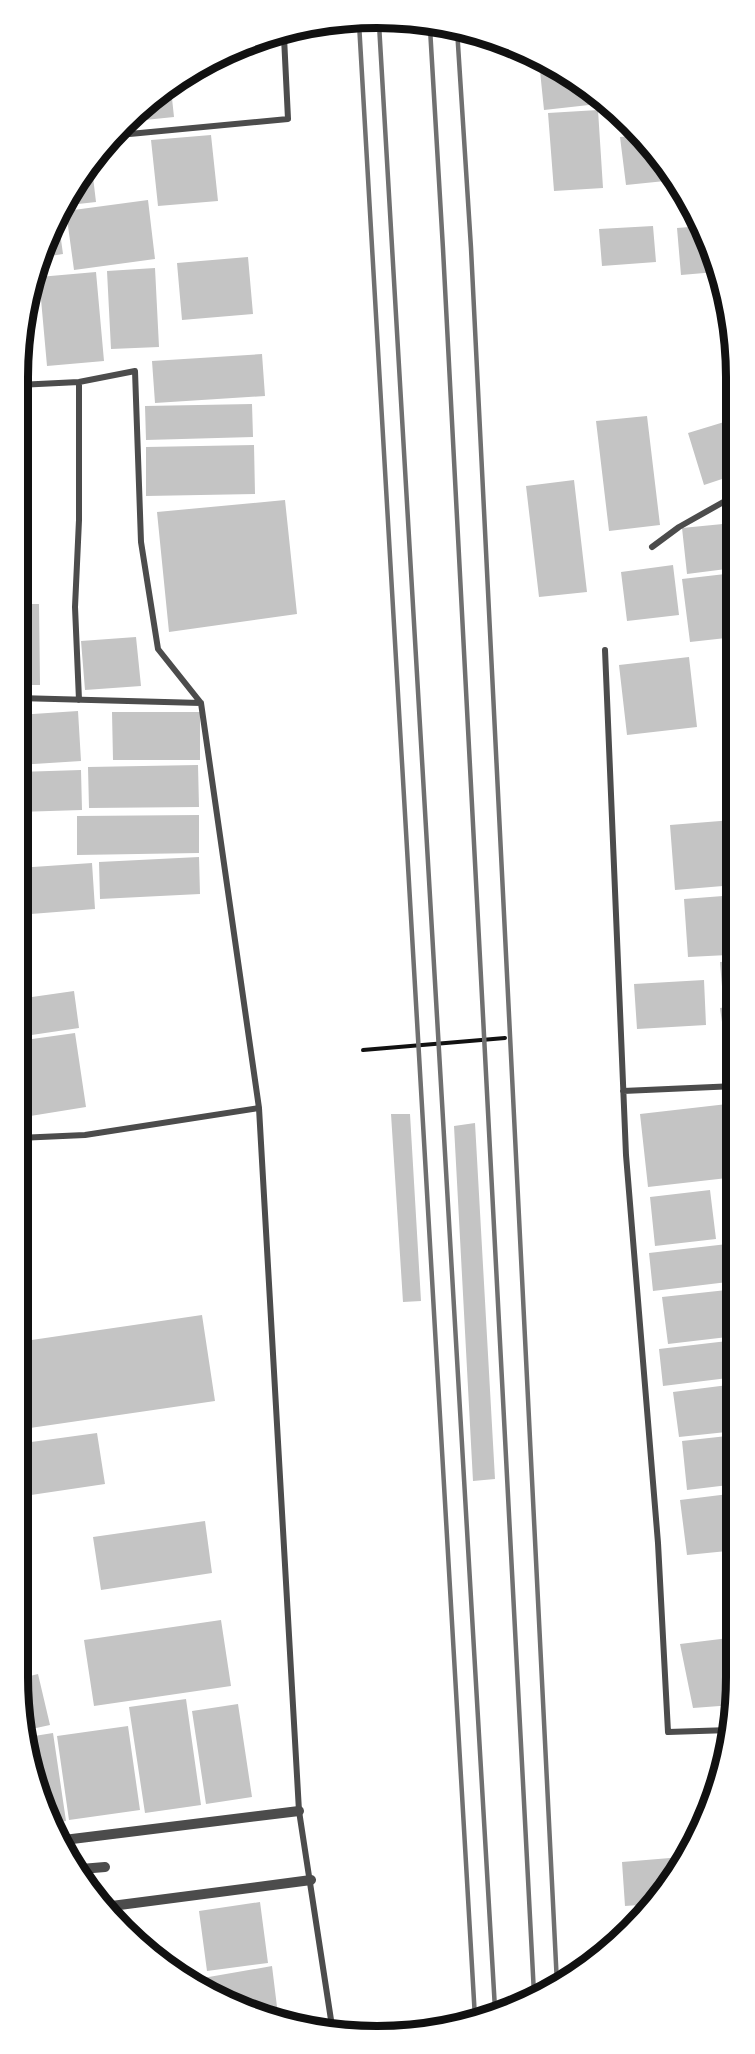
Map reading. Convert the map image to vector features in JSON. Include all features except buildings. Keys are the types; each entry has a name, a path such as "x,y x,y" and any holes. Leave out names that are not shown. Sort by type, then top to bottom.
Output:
{"street":[{"path":"128,134 288,119 284,41"},
{"path":"29,384 79,382 135,371 141,542 159,649 201,703 259,1108 299,1811 332,2023"},
{"path":"79,382 79,520 75,607 79,700"},
{"path":"652,547 679,527 726,501"},
{"path":"605,650 626,1155 658,1543 668,1732 723,1730"},
{"path":"29,698 201,703"},
{"path":"623,1091 726,1086"},
{"path":"29,1138 85,1135 259,1108"},
{"path":"69,1839 299,1811"},
{"path":"86,1869 105,1867"},
{"path":"115,1907 311,1880"}],"path":[{"path":"363,1050 506,1038"}],"railway":[{"path":"379,28 495,2005"},
{"path":"359,29 475,2012"},
{"path":"430,32 534,1989"},
{"path":"458,38 471,248 557,1976"}]}
